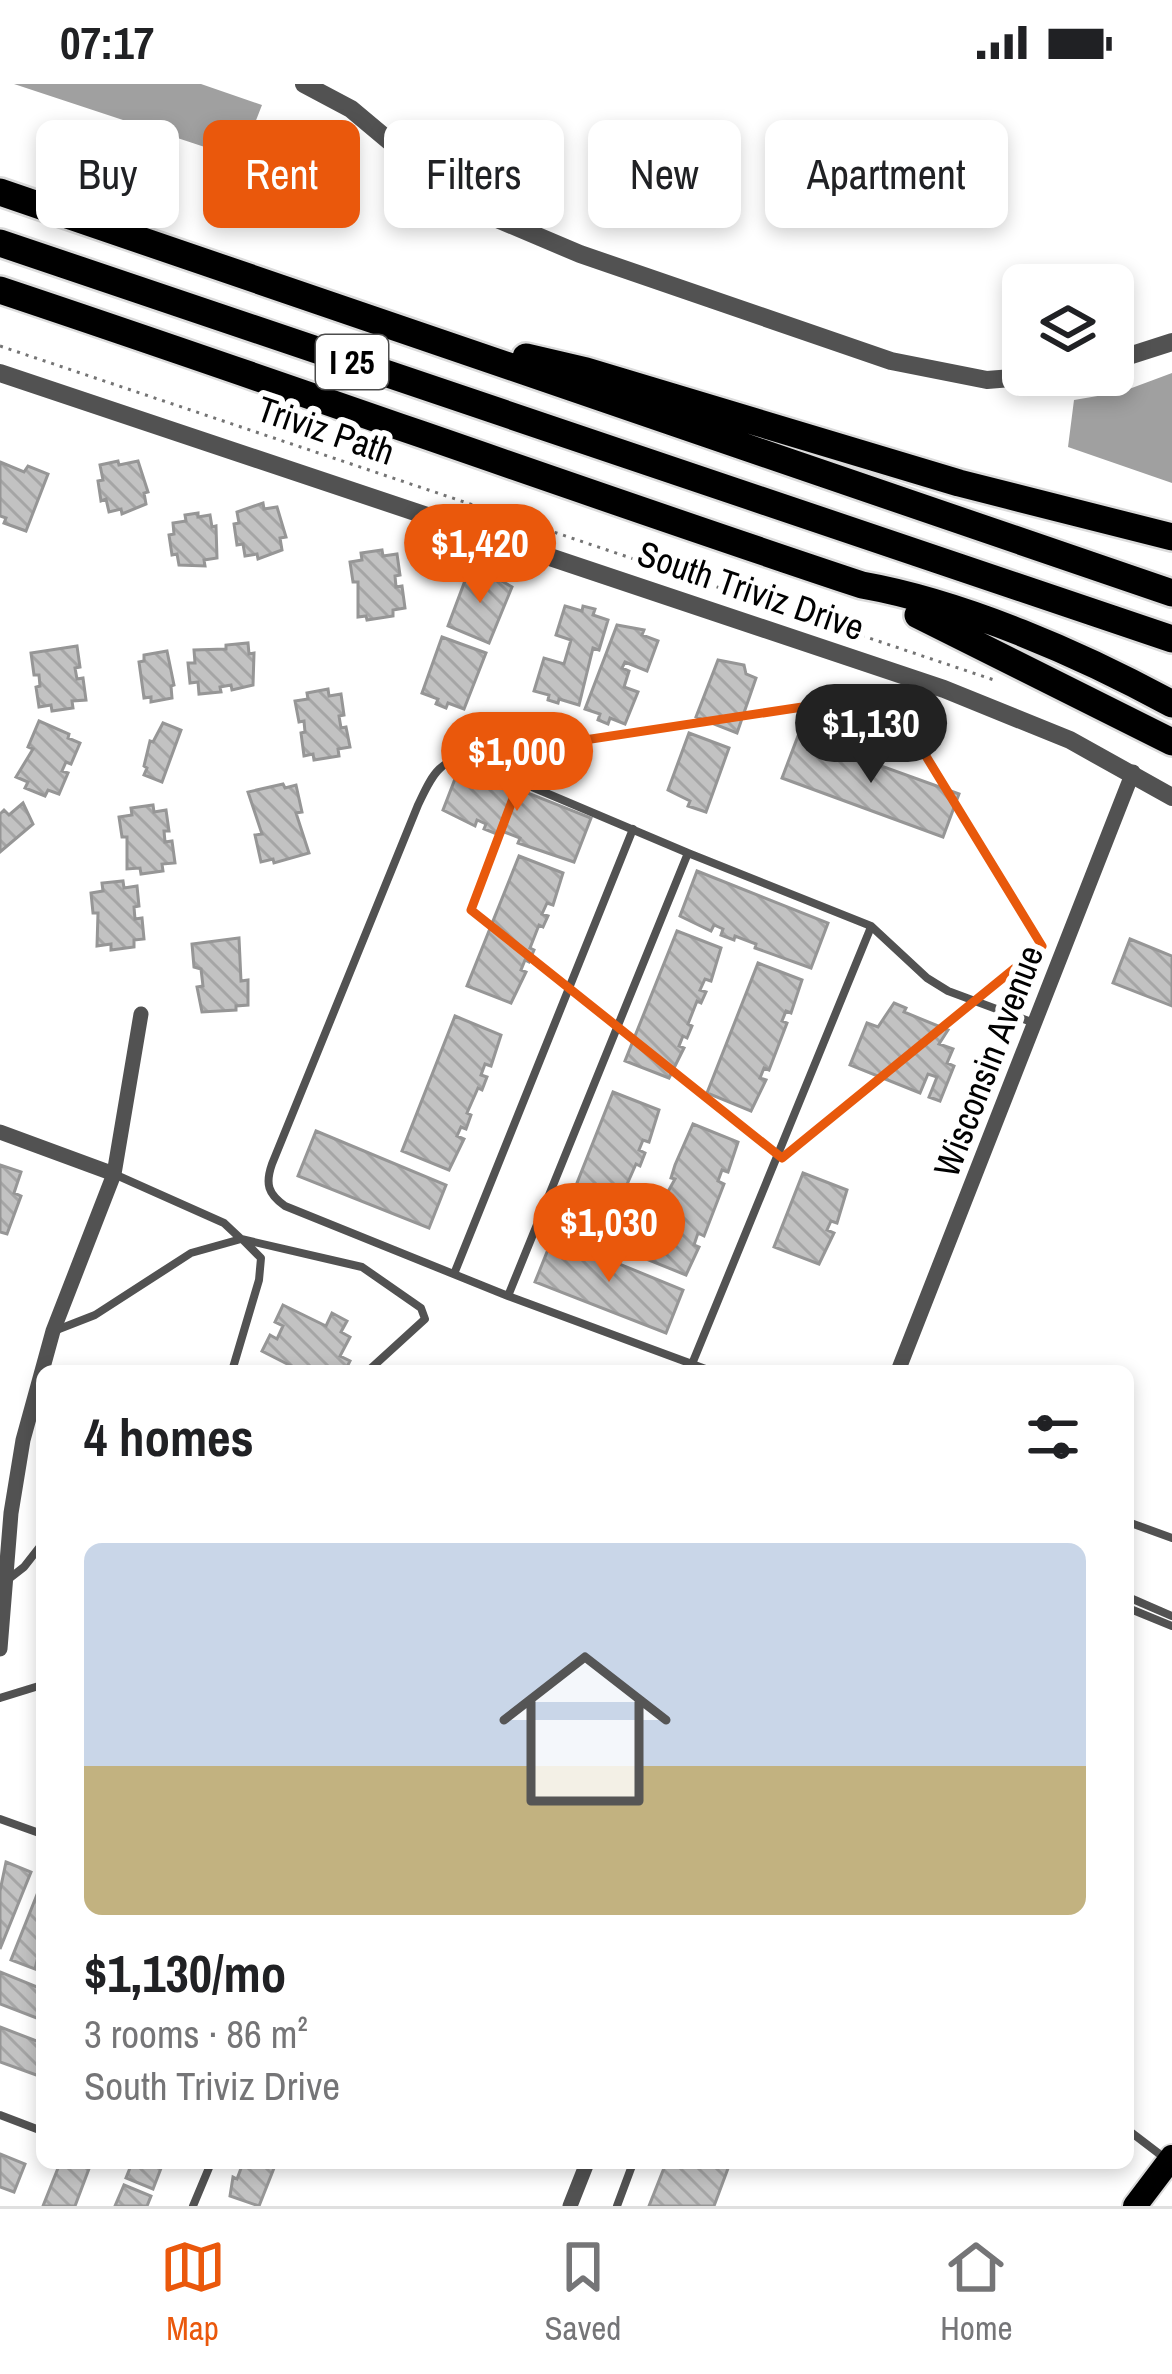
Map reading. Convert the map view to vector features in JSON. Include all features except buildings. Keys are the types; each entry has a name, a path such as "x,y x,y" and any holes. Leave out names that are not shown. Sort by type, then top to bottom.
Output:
{"highway":[{"name":"I 25","path":"0,192 1172,593"},
{"name":"I 25","path":"0,243 1172,638"},
{"path":"0,290 549,482 862,585 1172,742"},
{"path":"370,320 586,371 981,489 1172,537"},
{"path":"862,585 898,591 1060,649 1172,704"}],"main road":[{"path":"1135,2206 1171,2161"}],"street":[{"path":"304,84 351,109 425,171 490,216 580,254 891,361 1002,379"},
{"path":"1134,354 1172,342"},
{"name":"South Triviz Drive","path":"0,373 944,689 1045,728 1172,797"},
{"name":"Wisconsin Avenue","path":"900,1365 1133,772"},
{"path":"44,1365 113,1174 141,1014"},
{"path":"0,1132 113,1174"},
{"path":"0,1648 23,1440 36,1393"},
{"path":"570,2206 585,2169"}],"lane":[{"path":"871,926 692,1364 285,1206 267,1185 418,805 441,766 460,758 871,926 908,964 937,985 1036,1024"},
{"path":"454,1274 633,829"},
{"path":"508,1296 688,853"},
{"path":"113,1174 224,1223 261,1258 260,1280 234,1365"},
{"path":"53,1331 94,1315 191,1253 242,1239 362,1268 422,1308 425,1319 416,1331 375,1365"},
{"path":"1134,1524 1172,1538"},
{"path":"4,1582 36,1552"},
{"path":"1134,1600 1172,1616"},
{"path":"1134,1610 1172,1626"},
{"path":"0,1698 36,1687"},
{"path":"0,1819 36,1832"},
{"path":"0,2115 36,2129"},
{"path":"1134,2134 1171,2161"},
{"path":"193,2206 209,2169"},
{"path":"617,2206 631,2169"}],"path":[{"name":"Triviz Path","path":"0,346 992,679"}],"highlighted area":[{"path":"888,694 1042,946 782,1158 471,910 532,748"}],"shaded area":[{"path":"14,84 201,84 262,105 256,120 203,120 203,146 179,139 179,120 123,120"},
{"path":"1172,373 1172,483 1068,447 1074,400 1134,396 1134,387"}]}
